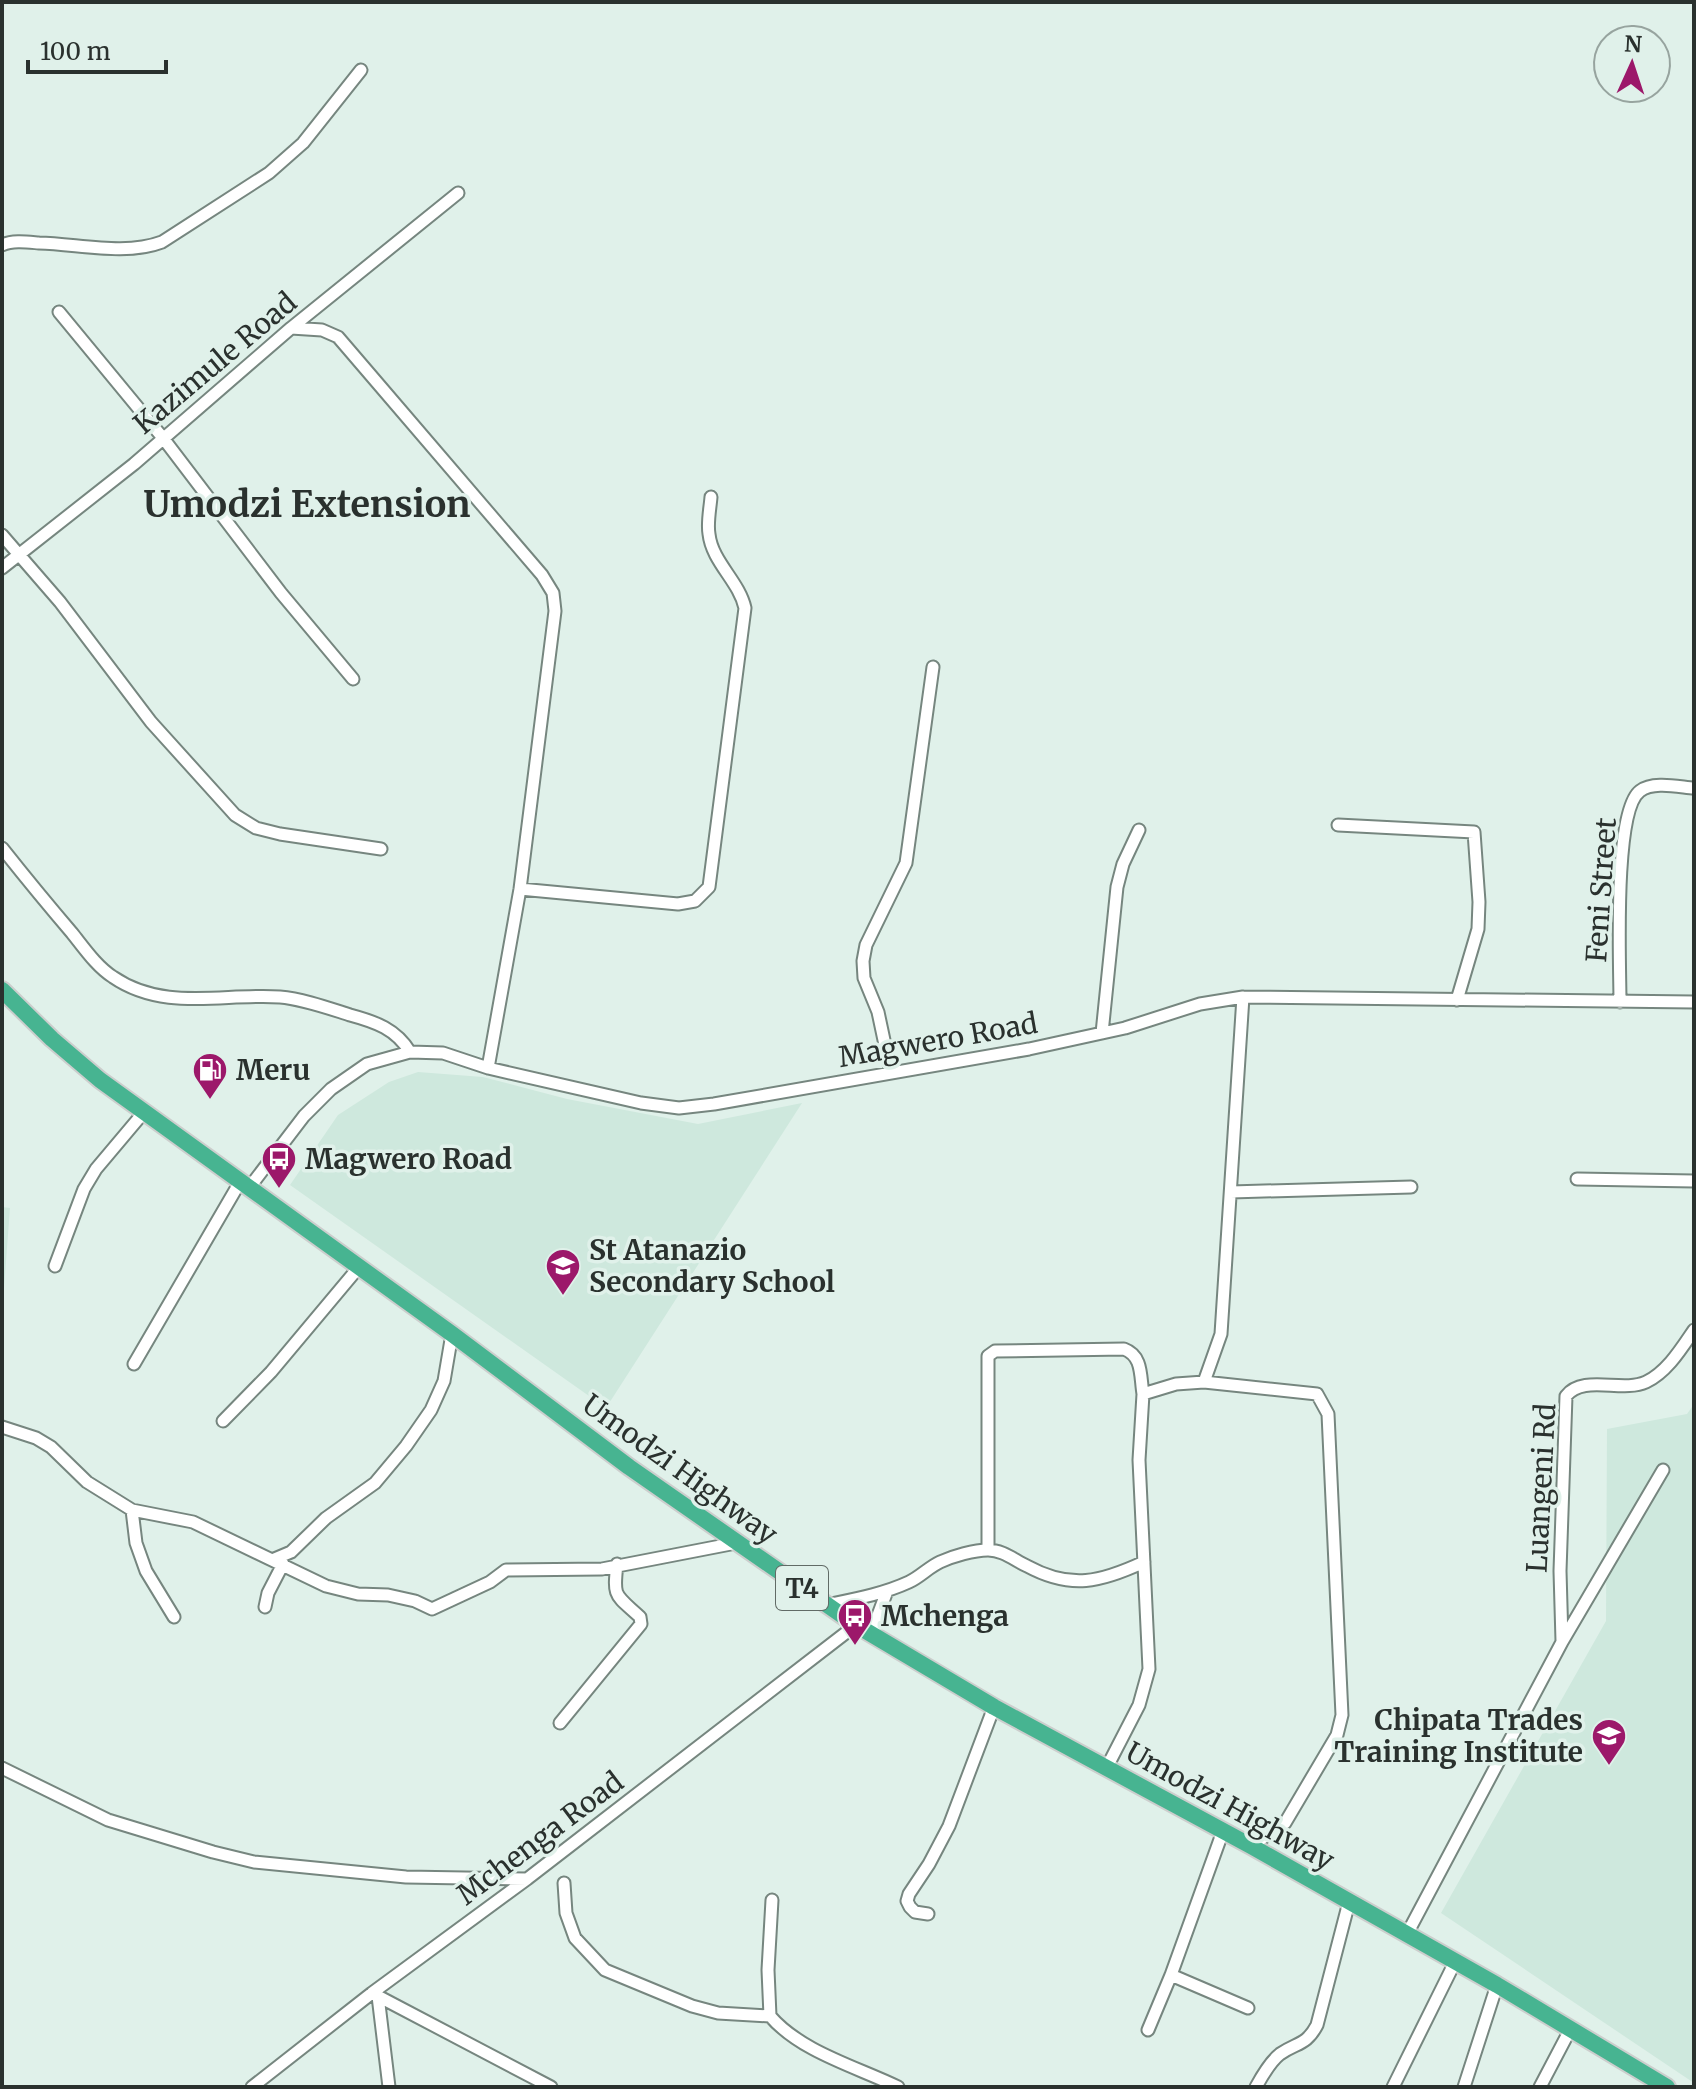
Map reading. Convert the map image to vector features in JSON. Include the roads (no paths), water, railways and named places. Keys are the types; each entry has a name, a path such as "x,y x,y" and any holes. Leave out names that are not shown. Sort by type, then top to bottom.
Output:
{"highway":[{"name":"Umodzi Highway","path":"2,990 100,1080 736,1543 826,1605 994,1707 1251,1846 1497,1985 1661,2085"}],"street":[{"path":"2,245 27,242 129,249 148,248 162,242 269,173 303,143 361,70"},
{"name":"Kazimule Road","path":"2,568 458,193"},
{"path":"59,312 163,438 281,593 353,679"},
{"path":"291,328 322,330 338,337 459,476 542,575 553,593 555,611 520,889 488,1068"},
{"path":"520,889 678,904 695,901 709,887 745,608 742,597 711,544 708,532 711,497"},
{"path":"2,535 60,602 151,722 235,815 256,828 280,834 381,849"},
{"path":"891,1073 878,1012 864,978 863,961 866,945 906,863 933,667"},
{"name":"Feni Street","path":"1620,1002 1623,845 1629,810 1643,789 1654,786 1694,788"},
{"path":"1338,825 1474,832 1478,929 1457,1000"},
{"path":"1102,1033 1117,887 1123,864 1139,830"},
{"path":"2,848 78,941 112,977 141,991 176,999 281,997 315,1004 387,1027 399,1036 410,1052"},
{"path":"1204,1382 1221,1334 1243,997"},
{"name":"Magwero Road","path":"134,1364 245,1185 304,1116 331,1089 367,1064 410,1052 443,1053 488,1068 641,1103 679,1108 1029,1049 1102,1033 1200,1004 1243,997 1694,1002"},
{"path":"55,1266 84,1189 96,1169 144,1112"},
{"path":"1577,1179 1694,1181"},
{"path":"1231,1192 1411,1187"},
{"path":"223,1421 271,1372 359,1267"},
{"name":"Luangeni Rd","path":"1562,1642 1560,1571 1566,1396 1580,1387 1631,1386 1647,1382 1662,1371 1694,1330"},
{"path":"265,1607 278,1562 326,1518 375,1483 431,1410 444,1381 452,1334"},
{"path":"988,1550 988,1356 995,1351 1124,1349 1133,1353 1138,1360 1143,1394 1139,1460 1149,1669 1139,1705 1107,1767"},
{"path":"1143,1394 1176,1384 1204,1382 1317,1394 1328,1414 1342,1715 1337,1735 1285,1823 1251,1846"},
{"path":"2,1427 36,1438 51,1447 87,1482 132,1510 193,1522 326,1586 358,1594 388,1595 415,1601 432,1609 490,1582 506,1570 602,1569 736,1543"},
{"name":"Luangeni Rd","path":"1407,1934 1562,1642 1663,1470"},
{"path":"132,1510 136,1543 146,1571 174,1617"},
{"path":"826,1605 887,1591 913,1581 939,1562 988,1550 1069,1581 1107,1579 1144,1562"},
{"path":"560,1723 641,1624 640,1617 614,1590 617,1564"},
{"path":"863,1629 887,1591"},
{"name":"Mchenga Road","path":"252,2087 863,1629"},
{"path":"928,1914 915,1912 910,1907 907,1901 909,1894 949,1826 994,1707"},
{"path":"2,1768 108,1820 254,1862 406,1877 527,1879"},
{"path":"1148,2030 1223,1831"},
{"path":"564,1883 566,1913 575,1938 605,1970 692,2006 718,2013 770,2016 795,2037 820,2051 898,2087"},
{"path":"770,2016 768,1970 772,1900"},
{"path":"1256,2087 1263,2073 1281,2054 1310,2038 1317,2025 1349,1902"},
{"path":"1393,2087 1455,1962"},
{"path":"1171,1975 1248,2008"},
{"path":"1464,2087 1497,1985"},
{"path":"375,1995 389,2087"},
{"path":"375,1995 551,2087"},
{"path":"1540,2087 1571,2028"}],"place":[{"name":"Meru","path":"210,1101"},
{"name":"Magwero Road","path":"279,1190"},
{"name":"St Atanazio Secondary School","path":"563,1297"},
{"name":"Mchenga","path":"855,1647"},
{"name":"Chipata Trades Training Institute","path":"1609,1767"}],"district":[{"name":"Umodzi Extension","path":"307,504"}]}
